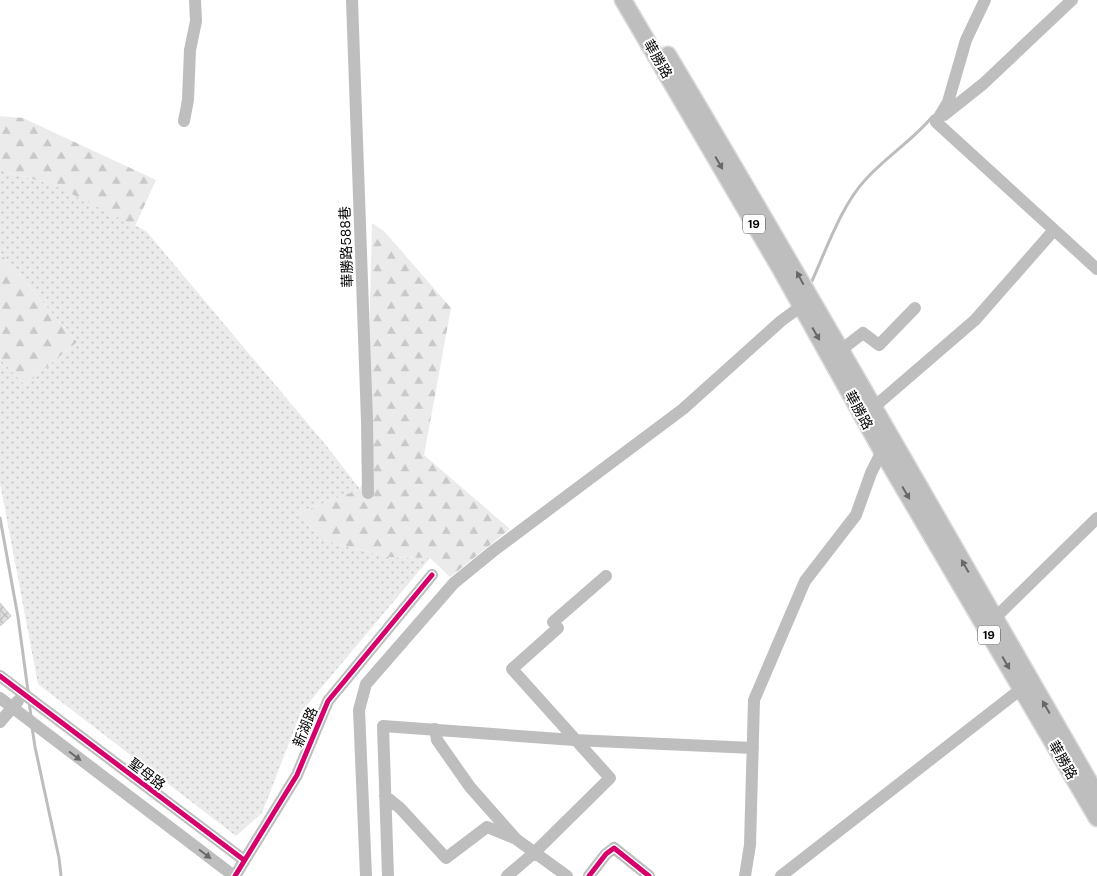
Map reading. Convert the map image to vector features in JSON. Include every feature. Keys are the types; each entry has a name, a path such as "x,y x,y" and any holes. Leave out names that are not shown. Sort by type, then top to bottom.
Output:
{"main road":[{"name":"華勝路","path":"623,0 646,27"},
{"name":"華勝路","path":"636,0 646,27 780,268 841,350 868,411"},
{"name":"華勝路","path":"806,303 887,447 1027,687 1097,818"},
{"name":"華勝路","path":"1027,687 1097,795"}],"street":[{"path":"184,120 188,100 190,50 196,21 195,0"},
{"name":"華勝路588巷","path":"352,0 367,412 368,493"},
{"path":"936,122 948,102 966,40 985,0"},
{"path":"936,122 983,84 1072,0"},
{"path":"936,122 1097,269"},
{"path":"868,411 975,320 1054,230"},
{"path":"366,876 359,710 366,684 454,583 554,505 683,409 780,321 806,303"},
{"path":"841,350 863,333 879,345 915,308"},
{"path":"744,876 750,846 754,700 805,581 856,515 871,473 887,447"},
{"path":"989,621 1097,518"},
{"name":"新湖路","path":"235,876 297,775 328,701 432,575"},
{"path":"507,876 534,853 610,778 512,669 558,628 553,622 606,576"},
{"path":"0,722 24,694 2,682"},
{"path":"782,876 1027,687"},
{"name":"聖母路","path":"24,694 244,860"},
{"name":"聖母路","path":"0,698 235,876"},
{"path":"388,876 383,726 574,740 753,748"},
{"path":"435,729 437,740 470,787 516,839 566,876"},
{"path":"385,796 400,808 446,858 487,827 516,839"},
{"path":"589,876 606,854 614,848 649,876"}],"green space":[{"path":"0,116 23,118 156,180 135,226 52,184 0,169"},
{"path":"0,169 52,184 146,231 325,444 360,489 299,513 320,539 388,557 430,558 301,712 262,813 236,836 38,684 0,483 0,359 25,385 77,342 0,253"},
{"path":"372,223 384,231 451,308 424,455 510,529 450,577 430,558 388,557 320,539 299,513 360,489 366,473"},
{"path":"0,253 77,342 25,385 0,359"}],"building":[{"path":"0,603 11,616 0,626"}],"waterway":[{"path":"812,281 835,228 857,189 933,116"},
{"path":"0,518 18,617 28,691"},
{"path":"29,702 31,716"},
{"path":"32,727 61,876"}],"cycle path":[{"path":"235,876 297,775 328,701 432,575"},
{"path":"0,676 244,860"},
{"path":"589,876 606,854 614,848 649,876"}]}
